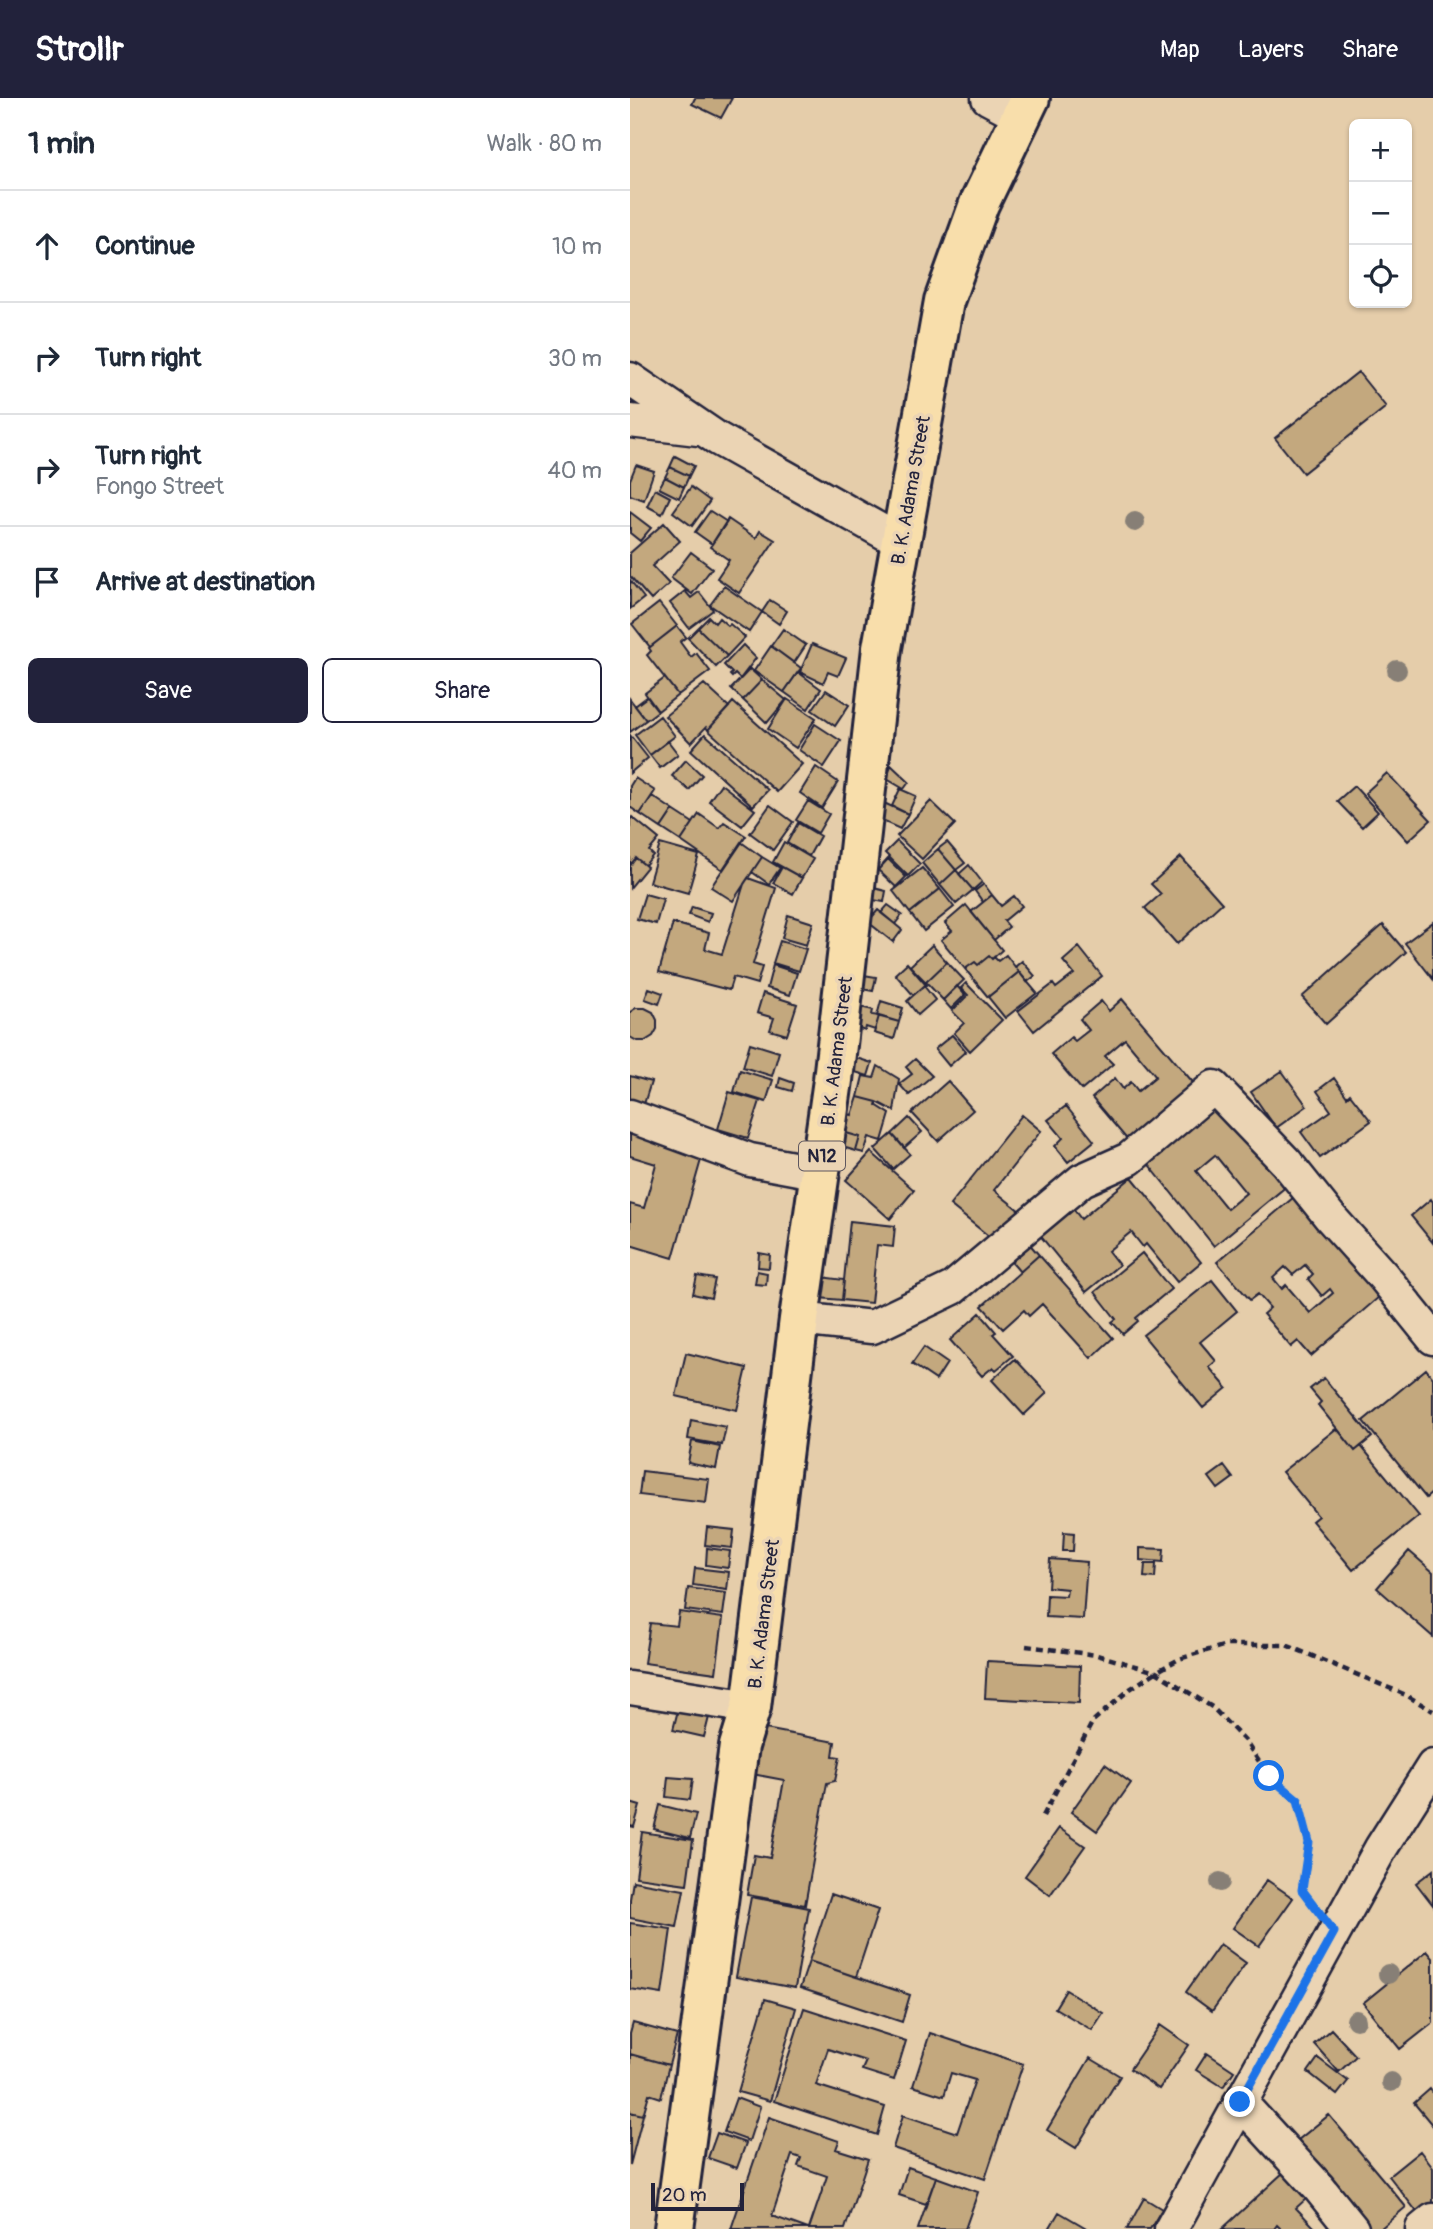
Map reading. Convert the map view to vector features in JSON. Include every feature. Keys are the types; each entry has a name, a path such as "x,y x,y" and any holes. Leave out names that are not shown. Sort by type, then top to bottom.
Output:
{"highway":[{"name":"B. K. Adama Street","path":"674,2229 739,1746 751,1707 799,1319 833,1080 882,648 944,301 979,204 1026,107"}],"street":[{"path":"988,98 1026,107"},
{"path":"630,379 704,429 901,542"},
{"path":"630,421 704,429"},
{"path":"799,1319 872,1326 953,1288 1082,1180 1129,1159 1214,1087 1286,1162 1433,1338"},
{"path":"630,1116 750,1160 820,1173"},
{"path":"630,1688 751,1707"},
{"path":"1171,2229 1381,1848 1433,1766"},
{"path":"1240,2102 1319,2188 1352,2229"},
{"path":"1422,2229 1433,2220"}],"path":[{"path":"1043,1816 1093,1721 1130,1689 1156,1672 1179,1659 1226,1645 1286,1645 1406,1695 1433,1711"},
{"path":"1026,1646 1097,1656 1156,1672 1212,1707 1245,1741 1269,1776 1298,1800 1309,1842 1302,1890 1334,1932"}],"building":[{"path":"695,98 732,98 721,118 692,104"},
{"path":"1358,372 1386,407 1303,473 1275,438"},
{"path":"675,456 694,466 689,476 670,467"},
{"path":"636,465 654,471 644,500 630,495 630,480"},
{"path":"670,467 689,476 684,487 665,477"},
{"path":"665,477 684,487 679,498 659,488"},
{"path":"691,487 710,501 692,526 673,512"},
{"path":"655,489 670,497 662,514 647,506"},
{"path":"710,511 727,522 712,544 695,532"},
{"path":"630,512 651,528 640,541 630,533"},
{"path":"728,519 756,538 760,531 775,540 739,593 717,578 729,560 710,547"},
{"path":"664,523 680,541 652,566 669,584 651,600 630,576 630,553"},
{"path":"691,552 712,568 692,594 671,578"},
{"path":"630,580 644,598 630,609"},
{"path":"724,586 762,612 749,632 710,605"},
{"path":"685,591 691,598 699,592 713,610 689,628 670,603"},
{"path":"770,600 787,611 779,624 762,612"},
{"path":"659,603 677,626 650,647 632,624"},
{"path":"709,617 715,623 719,618 728,626 730,624 745,637 727,656 698,628"},
{"path":"677,626 686,637 680,642 691,657 696,653 710,671 678,695 647,655 651,651 649,648"},
{"path":"698,628 727,656 716,667 688,638"},
{"path":"783,629 806,645 794,663 771,646"},
{"path":"812,644 846,658 838,676 828,672 823,683 800,672"},
{"path":"743,645 756,658 740,679 735,674 732,677 732,673 724,665"},
{"path":"771,646 801,668 784,692 754,671"},
{"path":"750,669 762,680 743,700 731,689"},
{"path":"798,672 821,689 808,709 784,692"},
{"path":"665,678 678,695 658,711 645,693"},
{"path":"762,680 786,700 767,723 743,700"},
{"path":"704,684 729,707 708,730 706,727 691,743 665,716"},
{"path":"826,690 849,705 835,726 812,710"},
{"path":"647,697 658,711 646,720 635,706"},
{"path":"630,699 646,720 630,732"},
{"path":"787,699 816,718 796,748 768,729"},
{"path":"733,702 802,764 777,792 708,730"},
{"path":"660,716 675,736 650,755 635,735"},
{"path":"815,724 841,741 824,767 799,750"},
{"path":"705,734 768,790 753,806 691,750"},
{"path":"630,735 648,758 630,773"},
{"path":"668,741 678,754 660,768 650,755"},
{"path":"686,760 702,775 689,790 672,776"},
{"path":"891,765 909,782 904,789 887,779"},
{"path":"816,767 838,782 822,808 800,793"},
{"path":"1387,773 1431,820 1408,841 1365,793"},
{"path":"635,778 655,791 640,814 630,807 630,786"},
{"path":"721,784 755,810 742,826 709,801"},
{"path":"1354,786 1378,812 1362,827 1337,801"},
{"path":"900,789 916,796 908,814 892,806"},
{"path":"652,796 673,810 661,828 640,814"},
{"path":"808,801 829,814 818,833 796,820"},
{"path":"931,801 955,824 922,859 897,836"},
{"path":"884,803 908,814 900,829 880,820"},
{"path":"770,805 793,822 773,850 750,833"},
{"path":"673,810 693,823 681,841 661,828"},
{"path":"699,814 719,828 724,822 746,836 723,870 681,841"},
{"path":"632,817 659,839 649,851 653,855 645,865 636,858 630,865"},
{"path":"798,823 820,836 809,856 787,843"},
{"path":"897,841 920,864 908,876 885,853"},
{"path":"741,842 762,857 733,901 711,887"},
{"path":"784,842 813,859 802,878 773,862"},
{"path":"947,842 965,863 956,870 938,849"},
{"path":"660,844 699,855 688,893 649,882"},
{"path":"938,849 956,870 940,885 922,863"},
{"path":"762,857 780,868 769,884 752,872"},
{"path":"1181,857 1222,903 1177,944 1145,908 1161,894 1151,884"},
{"path":"636,858 647,867 630,888 630,866"},
{"path":"888,859 906,877 896,887 878,870"},
{"path":"969,865 982,882 973,890 959,874"},
{"path":"782,867 802,878 793,894 773,883"},
{"path":"922,868 940,889 910,913 893,891"},
{"path":"956,870 973,890 956,904 940,885"},
{"path":"748,878 776,888 753,964 762,967 757,984 733,977 729,990 659,972 673,923 709,933 705,949 722,954"},
{"path":"984,884 992,895 983,902 975,891"},
{"path":"874,888 886,891 884,902 873,900"},
{"path":"940,889 954,907 924,931 910,913"},
{"path":"645,894 663,899 656,924 637,919"},
{"path":"992,895 1001,906 1014,896 1022,906 1004,921 1009,927 994,940 971,912"},
{"path":"888,905 902,915 895,924 881,913"},
{"path":"966,905 1002,950 992,959 989,956 978,965 975,962 965,969 941,940 952,931 945,923"},
{"path":"692,907 711,913 708,922 689,915"},
{"path":"878,910 902,930 893,942 868,922"},
{"path":"788,915 813,923 806,945 782,938"},
{"path":"1433,922 1433,979 1405,943"},
{"path":"1383,925 1406,952 1326,1024 1302,997"},
{"path":"780,941 806,949 799,971 773,963"},
{"path":"932,945 947,962 926,982 910,966"},
{"path":"1079,947 1102,976 1034,1031 1018,1011 1053,984 1056,988 1074,974 1063,961"},
{"path":"1006,955 1019,972 988,997 965,969 975,962 978,965 989,956 998,961"},
{"path":"1022,961 1035,976 1027,982 1015,967"},
{"path":"947,962 964,980 943,1000 926,982"},
{"path":"907,963 926,985 913,995 895,974"},
{"path":"773,965 797,973 790,995 767,988"},
{"path":"1019,972 1037,993 1005,1018 988,997"},
{"path":"864,975 876,977 873,991 862,989"},
{"path":"966,983 1002,1020 970,1051 954,1033 964,1023 952,1011 968,995 961,988"},
{"path":"924,986 935,1000 918,1015 907,1001"},
{"path":"957,986 965,995 951,1009 943,1000"},
{"path":"649,988 663,993 659,1004 645,999"},
{"path":"763,993 797,1004 787,1035 770,1030 774,1018 757,1013"},
{"path":"1122,999 1197,1087 1130,1143 1092,1098 1115,1078 1123,1089 1131,1082 1138,1091 1156,1076 1125,1039 1105,1056 1113,1064 1082,1090 1051,1054 1071,1037 1075,1041 1089,1030 1080,1019 1101,1001 1109,1011"},
{"path":"881,1001 903,1008 899,1022 877,1016"},
{"path":"860,1007 873,1010 872,1015 879,1016 875,1030 866,1027 865,1031 854,1027"},
{"path":"636,1008 653,1012 657,1020 657,1029 653,1036 645,1041 630,1037 630,1012"},
{"path":"879,1016 899,1022 894,1039 874,1033"},
{"path":"952,1035 966,1051 949,1066 935,1049"},
{"path":"750,1043 779,1052 772,1076 743,1067"},
{"path":"853,1057 872,1063 868,1076 849,1070"},
{"path":"915,1059 932,1076 909,1095 899,1084 912,1074 906,1067"},
{"path":"878,1066 899,1079 894,1111 877,1102 858,1097 863,1076 874,1078"},
{"path":"740,1070 773,1080 766,1102 734,1092"},
{"path":"1282,1071 1307,1106 1276,1128 1251,1092"},
{"path":"630,1076 651,1082 644,1104 630,1099"},
{"path":"780,1078 794,1083 792,1091 778,1087"},
{"path":"1334,1078 1347,1097 1350,1094 1371,1121 1320,1158 1301,1132 1331,1111 1317,1091"},
{"path":"948,1081 973,1110 938,1141 912,1113"},
{"path":"729,1092 760,1101 748,1138 718,1129"},
{"path":"858,1097 877,1102 876,1105 890,1114 882,1141 869,1137 864,1153 856,1151 860,1137 843,1132 848,1114 852,1115"},
{"path":"1216,1103 1265,1163 1275,1156 1294,1180 1214,1246 1146,1161","holes":["1215,1155 1246,1193 1227,1209 1196,1171"]},
{"path":"1066,1106 1094,1141 1068,1162 1055,1146 1063,1138 1048,1120"},
{"path":"1022,1115 1041,1131 994,1190 1021,1212 996,1242 950,1205"},
{"path":"909,1118 922,1132 904,1148 892,1134"},
{"path":"630,1124 705,1146 673,1258 630,1245 630,1204 644,1208 656,1164 630,1156"},
{"path":"843,1132 860,1137 856,1151 839,1146"},
{"path":"892,1134 910,1154 893,1169 875,1149"},
{"path":"871,1152 914,1190 890,1219 846,1180"},
{"path":"1132,1177 1201,1262 1177,1282 1146,1244 1143,1247 1131,1232 1108,1251 1119,1265 1086,1292 1038,1233 1071,1206 1081,1219"},
{"path":"1300,1192 1370,1275 1365,1280 1379,1297 1311,1356 1298,1341 1291,1347 1263,1314 1270,1308 1258,1294 1250,1300 1217,1262","holes":["1305,1265 1313,1274 1308,1279 1322,1296 1330,1289 1333,1293 1310,1313 1286,1285 1282,1289 1273,1278 1285,1267 1293,1275"]},
{"path":"1431,1199 1433,1202 1433,1243 1411,1216"},
{"path":"850,1221 895,1226 893,1247 877,1245 871,1303 842,1300"},
{"path":"1027,1241 1039,1255 1020,1272 1008,1258"},
{"path":"759,1253 770,1255 769,1268 758,1267"},
{"path":"1142,1253 1171,1289 1136,1318 1138,1321 1123,1334 1112,1322 1116,1319 1095,1292"},
{"path":"1039,1255 1113,1338 1091,1358 1042,1304 1029,1316 1024,1310 1003,1329 982,1306"},
{"path":"757,1271 767,1273 766,1285 755,1284"},
{"path":"697,1276 715,1279 711,1298 693,1294"},
{"path":"821,1277 844,1280 842,1300 819,1298"},
{"path":"1212,1280 1237,1311 1200,1342 1216,1361 1209,1367 1227,1388 1203,1408 1143,1335"},
{"path":"980,1313 996,1332 993,1334 1013,1356 996,1370 993,1367 982,1376 950,1340"},
{"path":"924,1347 947,1363 936,1380 912,1364"},
{"path":"686,1353 747,1368 737,1410 676,1396"},
{"path":"1015,1359 1047,1393 1024,1415 992,1380"},
{"path":"1426,1369 1433,1378 1433,1492 1426,1498 1363,1421"},
{"path":"1324,1378 1372,1437 1355,1451 1318,1405 1321,1402 1310,1389"},
{"path":"691,1420 726,1427 722,1445 688,1439"},
{"path":"1337,1428 1355,1451 1361,1446 1419,1516 1353,1570 1312,1521 1318,1516 1282,1472"},
{"path":"692,1441 720,1447 716,1469 688,1463"},
{"path":"1224,1466 1233,1478 1218,1489 1209,1477"},
{"path":"642,1471 709,1479 706,1503 639,1495"},
{"path":"707,1527 734,1530 732,1548 705,1545"},
{"path":"1064,1532 1074,1533 1073,1551 1063,1551"},
{"path":"707,1548 730,1551 728,1568 706,1565"},
{"path":"1140,1548 1164,1549 1163,1562 1140,1560"},
{"path":"1409,1551 1433,1572 1433,1637 1377,1588"},
{"path":"1050,1559 1087,1562 1083,1619 1046,1617 1047,1595 1066,1596 1067,1589 1048,1587"},
{"path":"1145,1564 1156,1564 1155,1578 1144,1577"},
{"path":"695,1568 729,1572 727,1590 693,1585"},
{"path":"688,1588 726,1593 723,1615 685,1610"},
{"path":"679,1612 723,1618 716,1673 644,1663 650,1623 677,1626"},
{"path":"987,1661 1080,1666 1079,1703 985,1698"},
{"path":"678,1710 709,1717 704,1737 673,1730"},
{"path":"760,1728 835,1742 833,1756 840,1757 835,1781 827,1783 805,1905 747,1895 754,1855 770,1858 784,1780 752,1774"},
{"path":"1105,1764 1131,1783 1097,1831 1071,1812"},
{"path":"668,1777 693,1779 690,1800 666,1797"},
{"path":"630,1803 640,1806 634,1827 630,1826"},
{"path":"660,1805 696,1814 690,1838 654,1829"},
{"path":"1059,1828 1085,1846 1050,1895 1025,1876"},
{"path":"642,1832 693,1840 687,1884 636,1877"},
{"path":"1433,1870 1433,1905 1416,1883"},
{"path":"1267,1880 1293,1898 1259,1946 1233,1928"},
{"path":"633,1881 684,1890 677,1927 630,1918"},
{"path":"831,1894 878,1910 856,1977 809,1961"},
{"path":"751,1897 809,1908 795,1988 736,1977"},
{"path":"630,1923 671,1929 662,1994 630,1989"},
{"path":"1220,1944 1246,1963 1212,2011 1186,1992"},
{"path":"1427,1951 1433,1958 1433,2023 1400,2049 1363,2003"},
{"path":"809,1961 910,1995 902,2022 800,1988"},
{"path":"1066,1990 1103,2013 1092,2030 1055,2008"},
{"path":"765,1999 796,2008 770,2101 738,2092"},
{"path":"804,2008 906,2041 894,2080 862,2070 866,2061 828,2049 816,2085 885,2107 877,2135 774,2101"},
{"path":"633,2023 677,2035 669,2065 630,2054"},
{"path":"1160,2025 1189,2045 1159,2089 1130,2069"},
{"path":"1331,2029 1356,2056 1339,2072 1314,2044"},
{"path":"930,2033 1023,2064 985,2179 893,2148 903,2115 957,2133 975,2080 951,2073 944,2096 913,2086"},
{"path":"1207,2053 1234,2071 1223,2087 1196,2070"},
{"path":"630,2054 669,2065 661,2098 649,2094 643,2115 630,2112"},
{"path":"1090,2058 1120,2076 1076,2148 1047,2130"},
{"path":"1318,2058 1348,2081 1337,2095 1308,2072"},
{"path":"1430,2089 1433,2093 1433,2126 1414,2103"},
{"path":"736,2098 760,2107 749,2141 724,2132"},
{"path":"630,2112 643,2115 630,2165"},
{"path":"1329,2115 1406,2207 1380,2229 1362,2229 1292,2145"},
{"path":"769,2117 839,2141 836,2149 868,2159 845,2229 809,2229 827,2176 798,2166 801,2158 792,2155 772,2216 808,2229 731,2229"},
{"path":"717,2133 746,2143 737,2168 708,2158"},
{"path":"1420,2151 1433,2168 1433,2208 1421,2217 1389,2176"},
{"path":"908,2167 936,2177 926,2204 899,2195"},
{"path":"1284,2172 1307,2198 1296,2208 1316,2229 1281,2229 1277,2225 1274,2229 1222,2229"},
{"path":"936,2177 978,2192 965,2229 918,2229"},
{"path":"1144,2198 1162,2209 1150,2229 1127,2229"},
{"path":"1059,2212 1088,2229 1049,2229"}],"route":[{"path":"1240,2102 1334,1932 1302,1890 1309,1842 1298,1800 1269,1776"}]}
